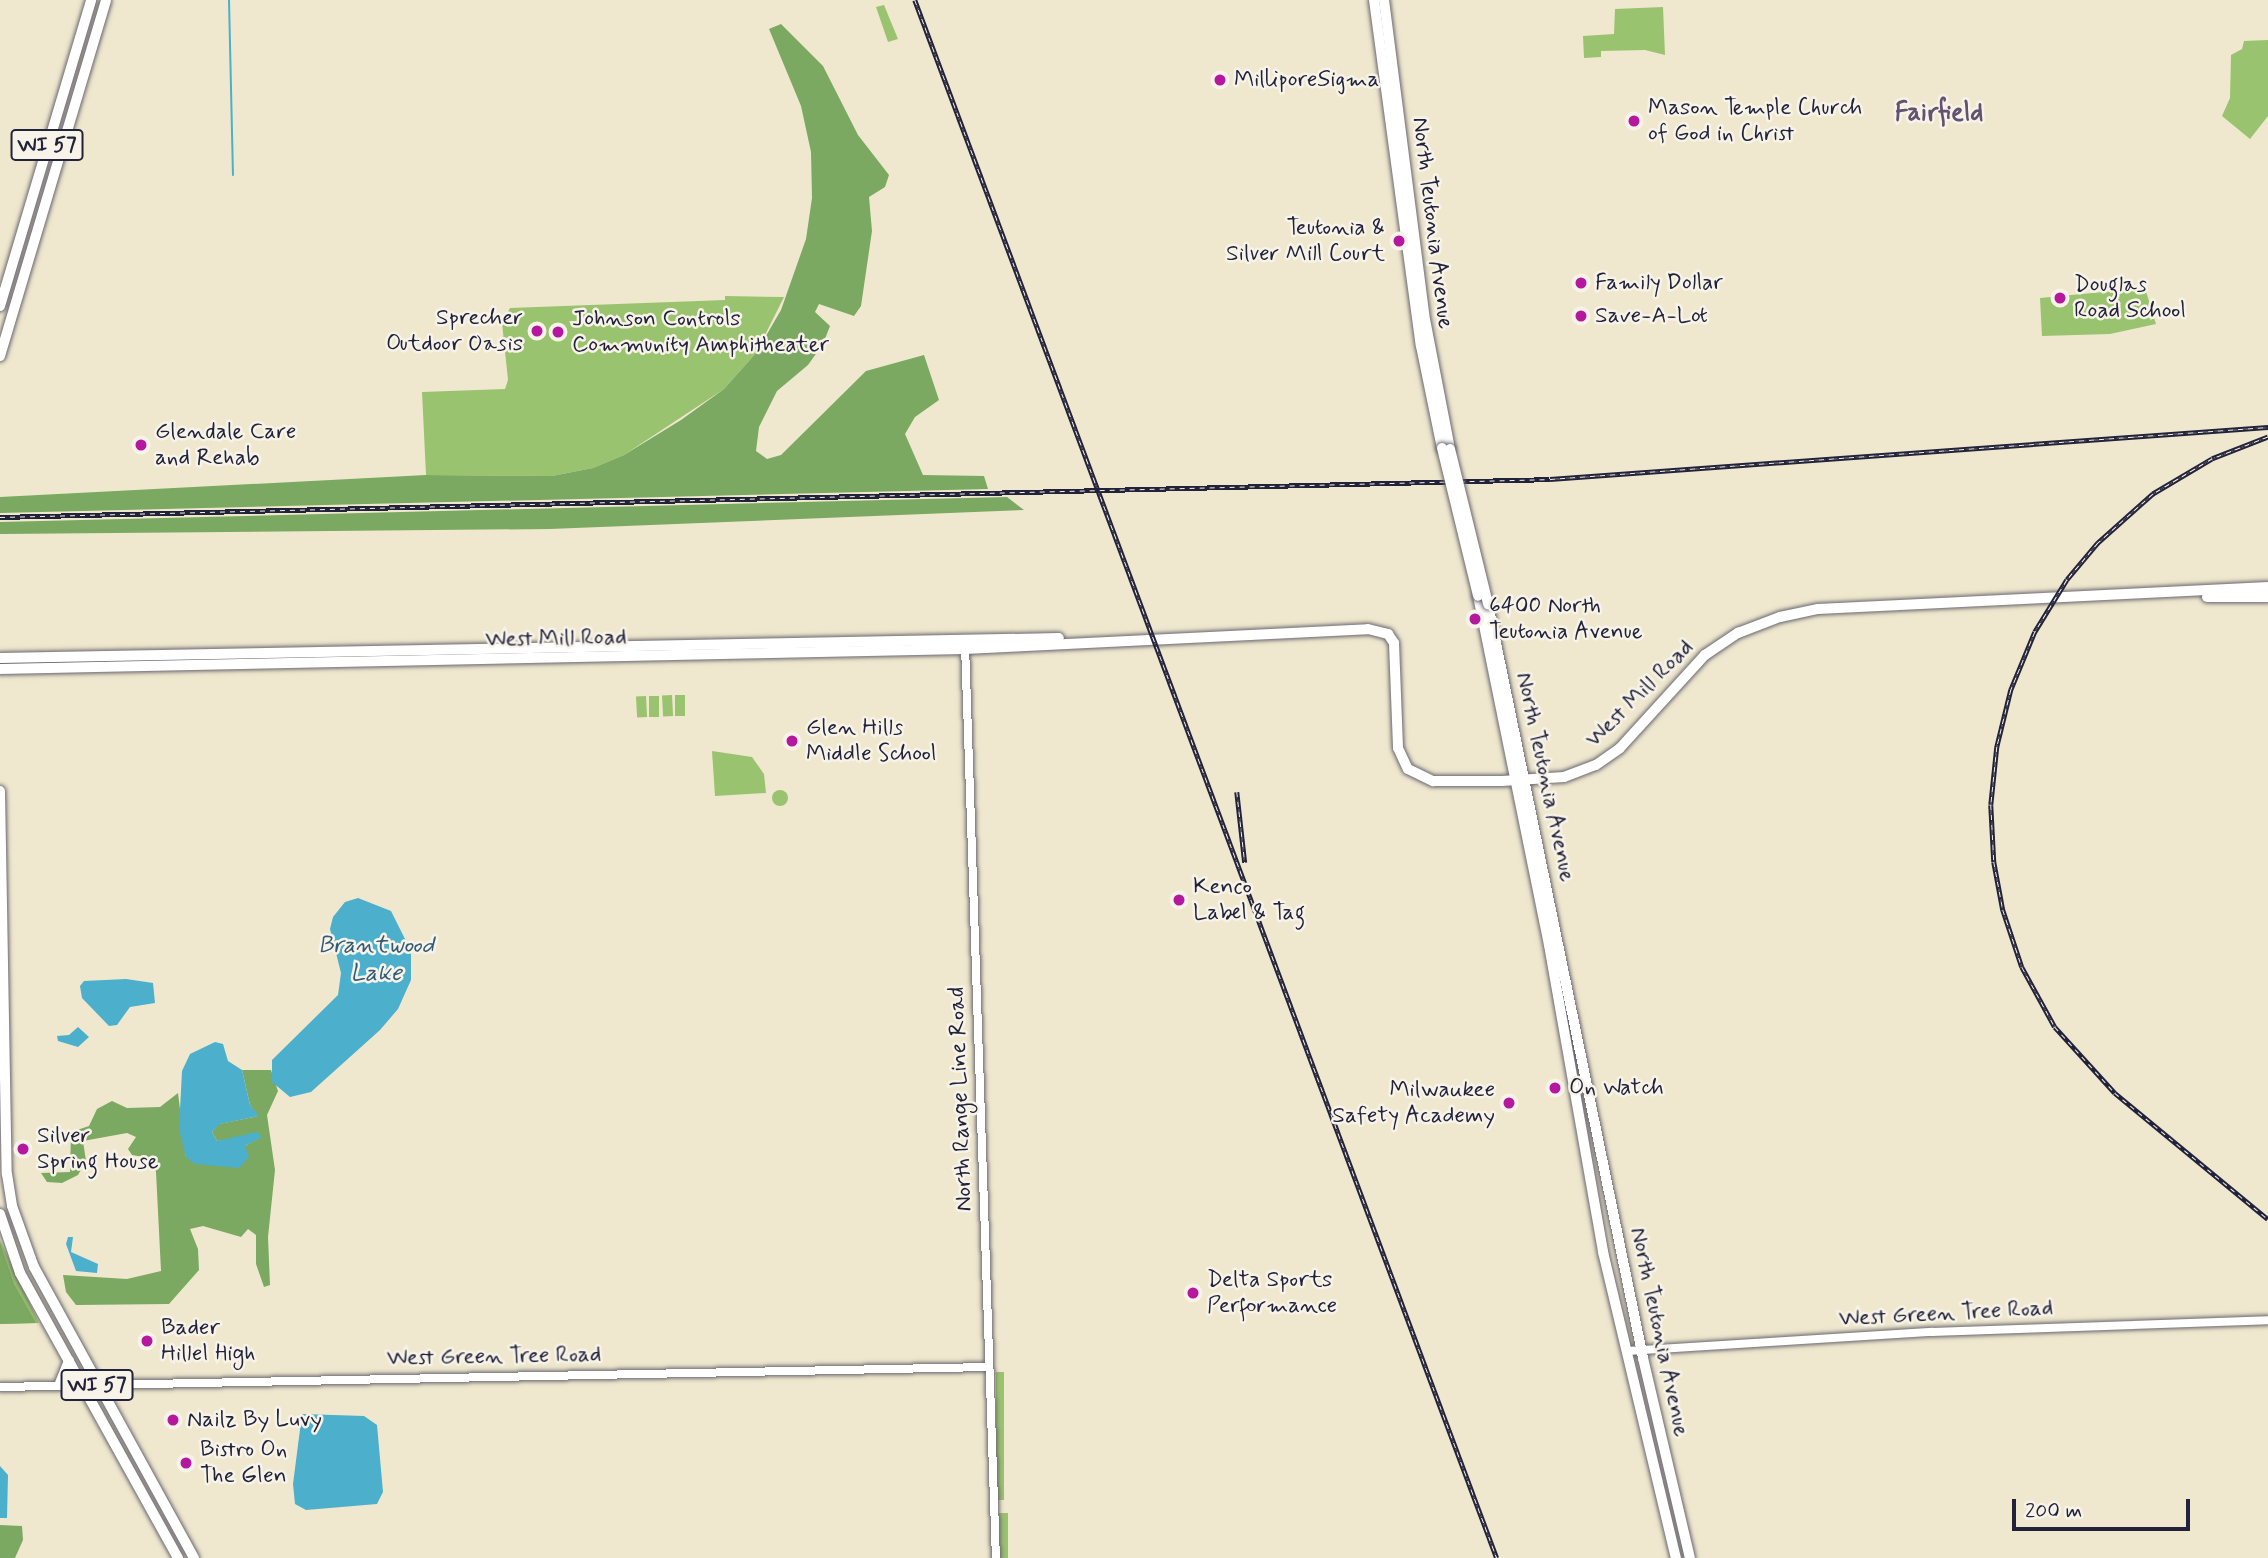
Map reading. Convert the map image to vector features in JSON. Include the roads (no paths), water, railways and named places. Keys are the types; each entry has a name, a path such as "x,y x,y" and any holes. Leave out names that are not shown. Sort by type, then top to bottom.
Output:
{"main road":[{"name":"North Teutonia Avenue","path":"1374,0 1421,346 1488,604 1527,780 1641,1348 1690,1558"},
{"name":"North Teutonia Avenue","path":"1384,0 1424,314 1446,448 1516,780 1603,1252 1676,1558"},
{"name":"WI 57","path":"0,306 88,11 99,1"},
{"name":"WI 57","path":"0,356 101,15 99,1"},
{"path":"88,11 101,15"},
{"name":"West Mill Road","path":"0,669 1382,632 1394,643 1398,748 1408,769 1433,781 1527,780 1580,772 1611,756 1705,655 1738,633 1780,617 1818,610 2185,594 2268,587"},
{"name":"West Mill Road","path":"2185,594 2268,597"},
{"name":"West Mill Road","path":"0,658 965,644"},
{"name":"WI 57","path":"0,791 9,1186 34,1267 194,1558"},
{"name":"WI 57","path":"0,1214 20,1273 178,1558"},
{"path":"60,1383 69,1361"}],"street":[{"path":"0,315 11,318"},
{"name":"North Range Line Road","path":"965,644 996,1558"},
{"name":"West Green Tree Road","path":"1627,1351 1641,1348 2268,1320"},
{"name":"West Green Tree Road","path":"0,1387 60,1383 989,1367"}],"water":[{"name":"Brantwood Lake","path":"358,898 391,911 411,951 411,980 398,1009 380,1030 311,1092 290,1097 272,1082 272,1060 338,995 341,973 330,929 333,917 345,902"},
{"path":"126,979 153,983 155,1003 130,1007 117,1025 109,1026 82,998 80,986 84,981"},
{"path":"78,1027 89,1037 78,1047 58,1041 57,1036 69,1035"},
{"path":"215,1042 223,1044 228,1061 242,1070 250,1105 259,1116 220,1124 212,1132 217,1141 257,1132 262,1137 245,1146 249,1157 239,1168 195,1164 186,1157 179,1129 182,1071 190,1054"},
{"path":"68,1237 73,1237 71,1252 98,1264 97,1273 76,1271 66,1244"},
{"path":"302,1414 364,1416 377,1425 383,1492 377,1504 306,1510 295,1504 293,1484"},
{"path":"0,1466 8,1475 7,1518 0,1518"}],"waterway":[{"path":"229,0 233,175"}],"railway":[{"path":"915,0 1497,1558"},
{"path":"0,517 1550,479 2268,427"},
{"path":"2268,437 2212,459 2153,494 2098,543 2067,580 2035,632 2011,690 1997,747 1991,805 1994,862 2003,910 2022,967 2055,1027 2115,1093 2268,1219"},
{"path":"1237,792 1245,863"}],"place":[{"name":"MilliporeSigma","path":"1220,80"},
{"name":"Mason Temple Church of God in Christ","path":"1634,121"},
{"name":"Teutonia & Silver Mill Court","path":"1399,241"},
{"name":"Family Dollar","path":"1581,283"},
{"name":"Douglas Road School","path":"2060,298"},
{"name":"Save-A-Lot","path":"1581,316"},
{"name":"Sprecher Outdoor Oasis","path":"537,331"},
{"name":"Johnson Controls Community Amphitheater","path":"558,332"},
{"name":"Glendale Care and Rehab","path":"141,445"},
{"name":"6400 North Teutonia Avenue","path":"1475,619"},
{"name":"Glen Hills Middle School","path":"792,741"},
{"name":"Kenco Label & Tag","path":"1179,900"},
{"name":"On Watch","path":"1555,1088"},
{"name":"Milwaukee Safety Academy","path":"1509,1103"},
{"name":"Silver Spring House","path":"23,1149"},
{"name":"Delta Sports Performance","path":"1193,1293"},
{"name":"Bader Hillel High","path":"147,1341"},
{"name":"Nailz By Luvy","path":"173,1420"},
{"name":"Bistro On The Glen","path":"186,1463"}],"district":[{"name":"Fairfield","path":"1939,114"}]}
